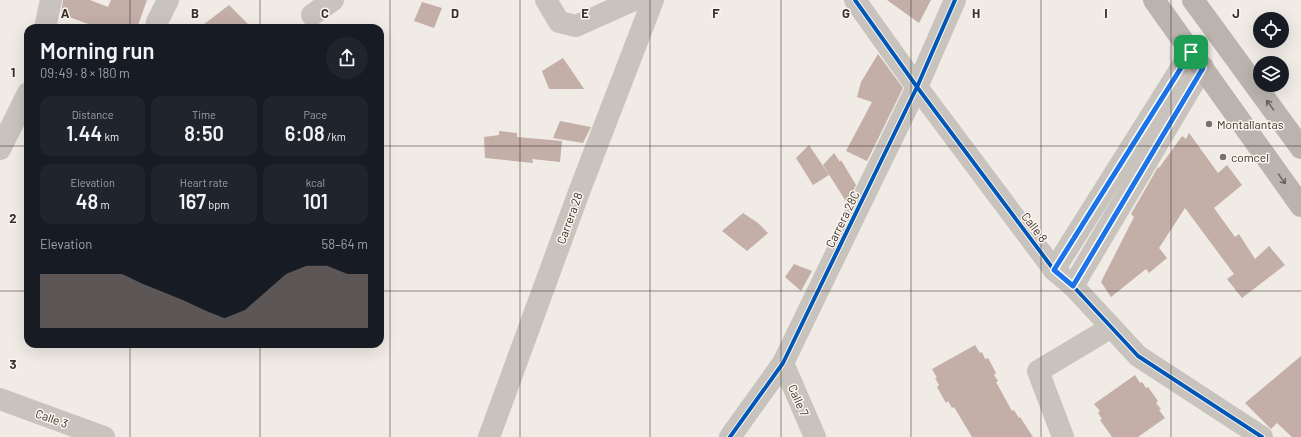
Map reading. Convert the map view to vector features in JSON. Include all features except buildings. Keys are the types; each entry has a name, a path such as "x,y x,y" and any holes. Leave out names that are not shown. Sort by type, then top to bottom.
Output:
{"main road":[{"path":"1154,0 1301,206"},
{"path":"1193,0 1301,148"},
{"path":"1193,54 1210,23"}],"street":[{"path":"46,24 51,0"},
{"path":"157,24 168,0"},
{"path":"312,15 333,0"},
{"path":"546,0 559,22 576,26 634,0"},
{"name":"Carrera 28","path":"489,437 576,200 653,0"},
{"name":"Calle 8","path":"855,0 917,87 1054,270 1073,286 1138,356 1262,437"},
{"name":"Carrera 28C","path":"730,437 783,363 917,87 955,0"},
{"path":"1054,270 1193,54"},
{"path":"1073,286 1193,54"},
{"path":"0,149 24,101"},
{"path":"1063,437 1038,371 1100,334 1110,326"},
{"name":"Calle 7","path":"783,363 815,437"},
{"name":"Calle 3","path":"0,399 104,437"}],"cycle path":[{"path":"855,0 917,87 1054,270 1073,286 1138,356 1262,437"},
{"path":"730,437 783,363 917,87 955,0"}],"place":[{"name":"Montallantas","path":"1209,124"},
{"name":"comcel","path":"1223,157"}],"route":[{"path":"1191,52 1203,68 1073,286 1054,270 1191,52"}]}
